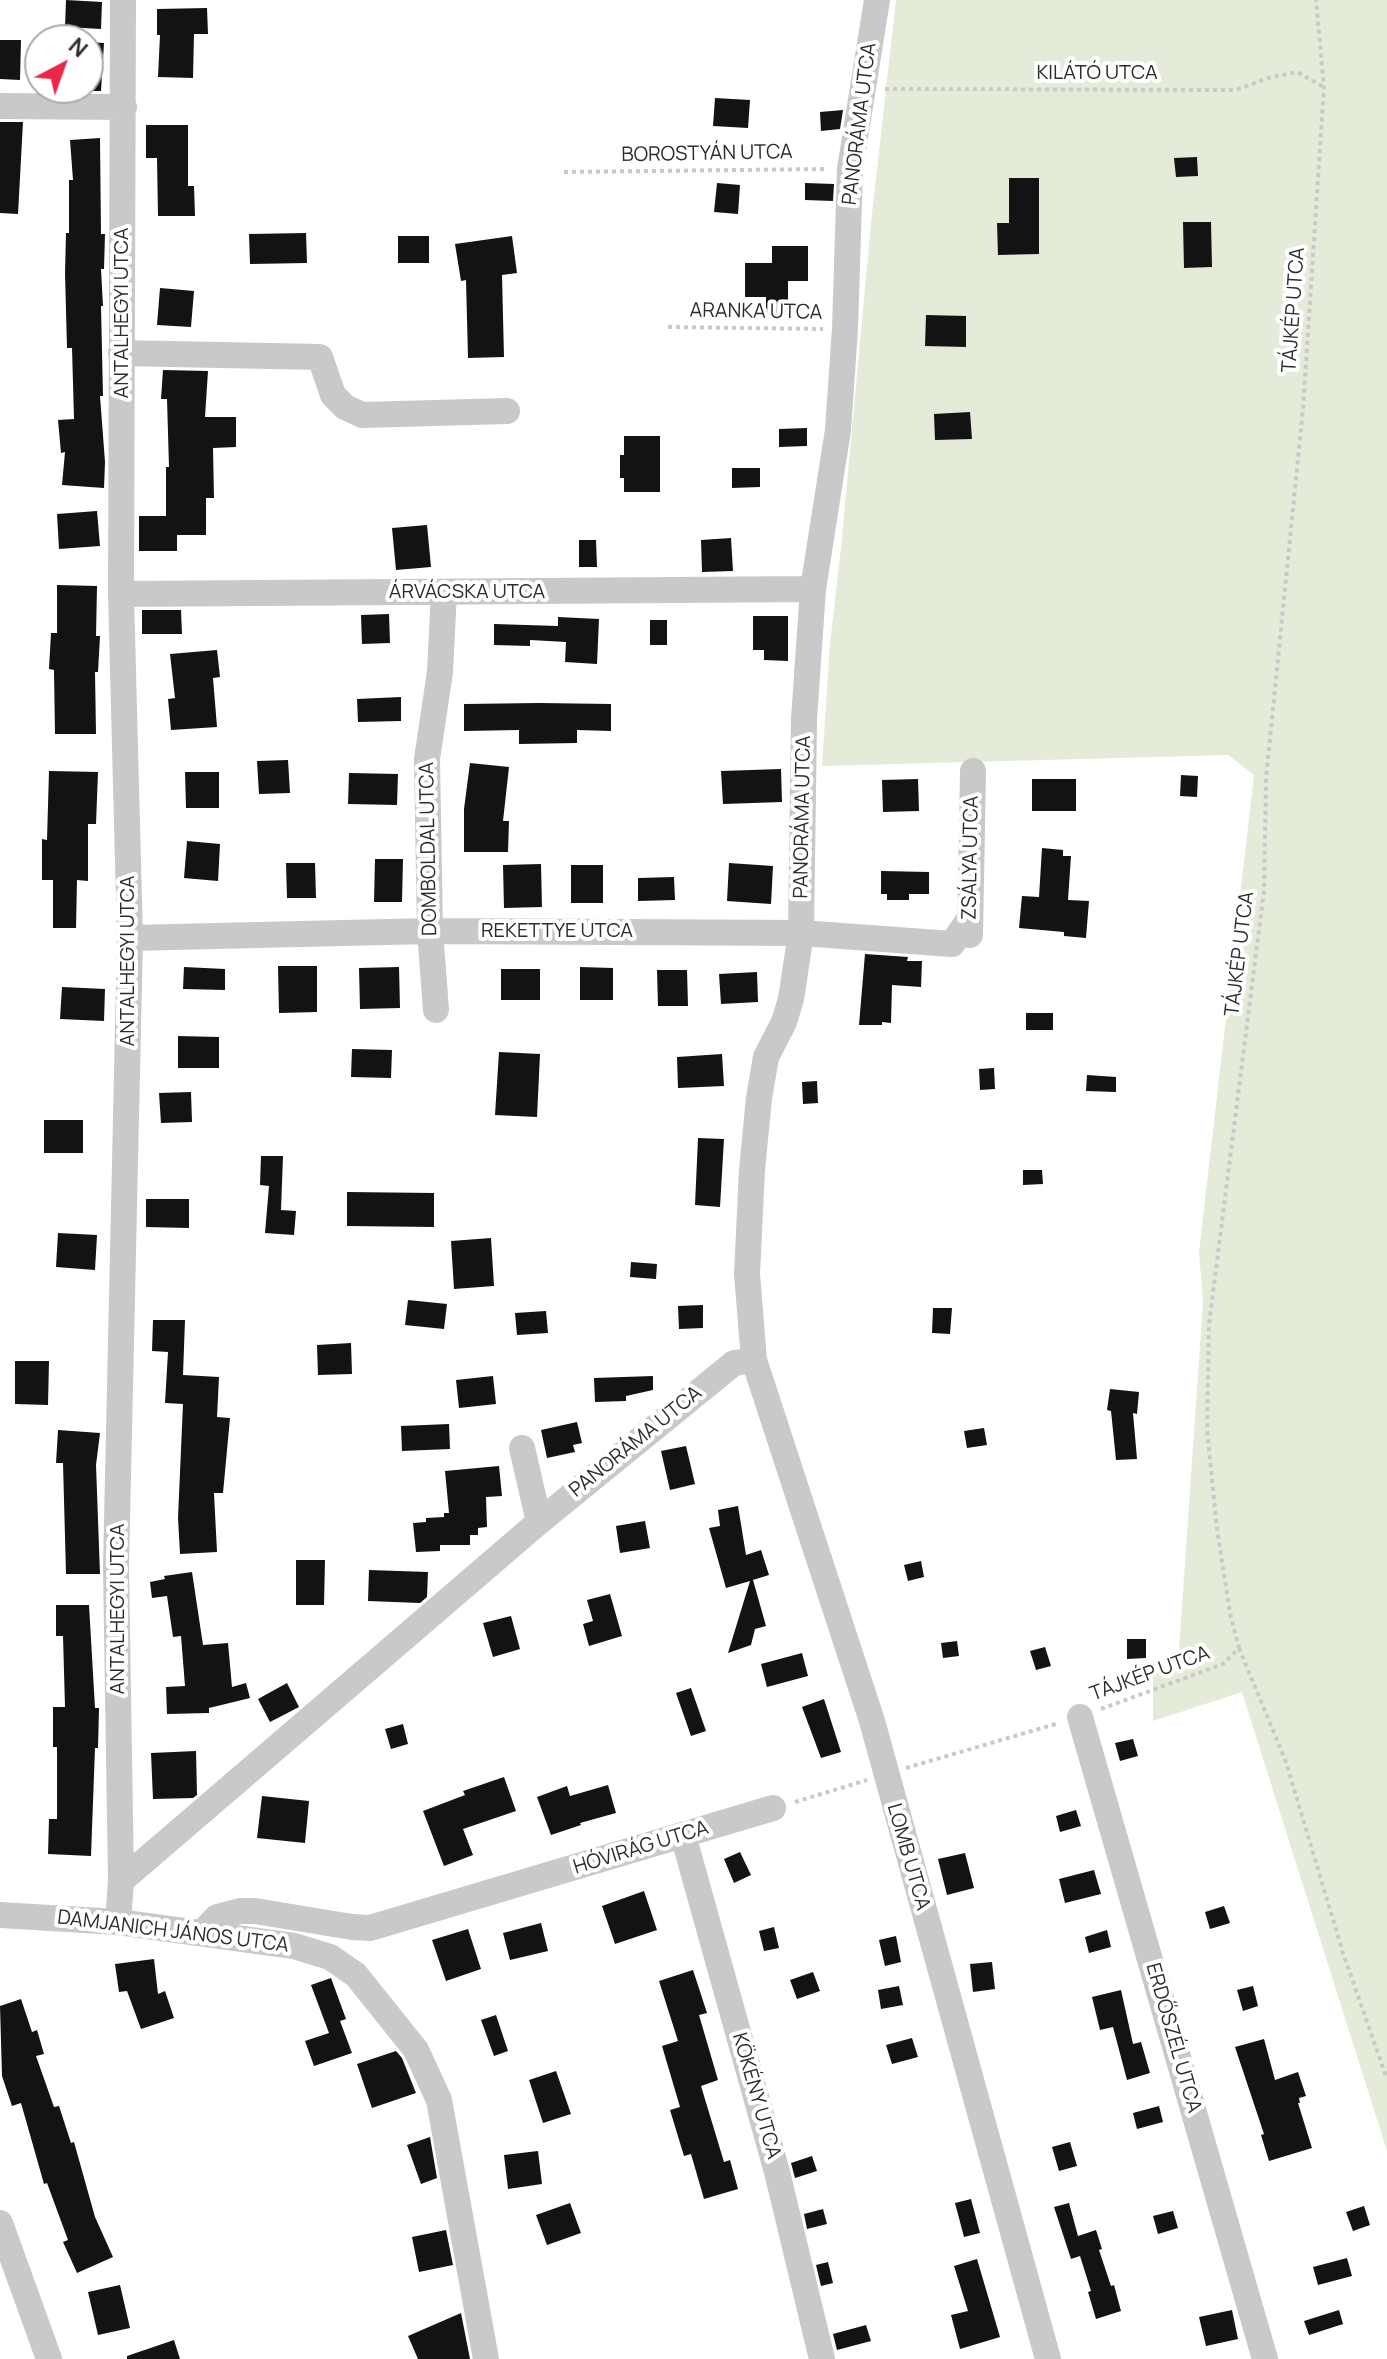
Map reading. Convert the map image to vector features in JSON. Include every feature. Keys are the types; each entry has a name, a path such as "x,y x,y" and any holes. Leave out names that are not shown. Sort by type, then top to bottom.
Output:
{"street":[{"name":"ANTALHEGYI UTCA","path":"118,1922 121,1881 116,1566 130,938 121,594 123,0"},
{"name":"PANORÁMA UTCA","path":"121,1881 539,1522 734,1363 754,1360 747,1274 752,1170 766,1057 784,1022 791,999 801,933 804,719 813,589 838,430 850,169 877,0"},
{"path":"0,106 124,107"},
{"path":"121,353 320,357 333,395 345,407 362,415 507,411"},
{"name":"ÁRVÁCSKA UTCA","path":"121,594 813,589"},
{"name":"DOMBOLDAL UTCA","path":"436,1010 430,931 427,759 440,672 444,592"},
{"name":"ZSÁLYA UTCA","path":"969,945 973,771"},
{"name":"REKETTYE UTCA","path":"130,938 430,931 801,933 952,944 970,918"},
{"name":"LOMB UTCA","path":"754,1360 867,1706 1048,2359"},
{"path":"522,1448 539,1522"},
{"name":"ERDŐSZÉL UTCA","path":"1080,1717 1265,2359"},
{"name":"HÓVIRÁG UTCA","path":"202,1933 217,1917 240,1911 370,1928 773,1808"},
{"name":"KÖKÉNY UTCA","path":"683,1835 777,2172 822,2359"},
{"name":"DAMJANICH JÁNOS UTCA","path":"0,1915 118,1922 294,1946 330,1957 356,1975 416,2050 430,2076 444,2120 486,2359"},
{"path":"0,2223 49,2359"}],"path":[{"name":"TÁJKÉP UTCA","path":"1080,1717 1223,1664 1239,1648 1230,1613 1217,1529 1207,1430 1209,1324 1264,891 1266,779 1303,409 1324,87 1316,0"},
{"name":"KILÁTÓ UTCA","path":"863,89 1236,90 1268,78 1297,72 1324,87"},
{"name":"BOROSTYÁN UTCA","path":"564,172 850,169"},
{"name":"ARANKA UTCA","path":"668,327 845,329"},
{"path":"1239,1648 1286,1762 1343,1953 1387,2079"},
{"path":"773,1808 1080,1717"}],"green space":[{"path":"896,0 1387,0 1387,2151 1242,1692 1153,1721 1153,1675 1178,1664 1203,1302 1199,1252 1254,775 1228,755 822,766 830,644"}],"building":[{"path":"66,0 102,2 101,24 65,24"},
{"path":"207,8 208,34 194,34 193,78 158,77 160,35 157,35 157,9"},
{"path":"0,40 21,40 20,80 0,79"},
{"path":"715,98 750,100 748,128 713,126"},
{"path":"843,110 840,129 821,131 820,112"},
{"path":"0,122 23,122 18,214 0,213"},
{"path":"146,125 188,125 188,186 194,186 195,216 158,216 157,158 146,158"},
{"path":"100,138 101,234 105,234 104,269 101,269 103,396 100,396 104,488 62,485 65,452 61,453 58,420 74,419 72,348 67,348 65,273 69,180 73,180 70,140"},
{"path":"1197,157 1198,176 1176,177 1174,158"},
{"path":"1009,178 1039,178 1039,254 998,255 997,223 1009,223"},
{"path":"717,183 740,185 738,214 714,212"},
{"path":"805,183 834,184 833,201 805,200"},
{"path":"1183,222 1211,222 1212,267 1184,268"},
{"path":"306,233 307,263 250,264 249,234"},
{"path":"398,236 429,236 429,263 398,263"},
{"path":"512,236 517,273 502,275 504,357 468,358 466,280 461,281 455,244"},
{"path":"772,246 808,246 808,281 788,281 788,317 766,317 766,297 745,297 745,263 772,263"},
{"path":"160,288 194,291 191,327 157,325"},
{"path":"926,315 966,316 966,347 925,346"},
{"path":"163,370 208,371 205,417 236,417 236,447 213,448 214,498 206,498 206,535 177,535 177,551 139,551 139,516 166,516 166,467 169,467 167,399 161,399"},
{"path":"970,412 972,439 935,440 934,414"},
{"path":"807,428 807,446 779,447 779,429"},
{"path":"624,436 660,436 660,492 624,492 624,478 620,478 620,455 624,455"},
{"path":"732,468 760,468 760,487 732,488"},
{"path":"97,511 100,546 59,549 57,514"},
{"path":"427,525 431,567 396,570 392,528"},
{"path":"731,538 733,571 702,572 701,540"},
{"path":"579,540 596,540 597,567 579,567"},
{"path":"57,585 97,586 96,636 100,636 98,672 95,672 96,734 55,734 54,670 49,669 51,633 57,633"},
{"path":"142,610 181,610 182,634 142,634"},
{"path":"389,614 390,643 362,644 361,615"},
{"path":"753,616 788,616 788,661 764,660 764,650 753,650"},
{"path":"558,617 599,619 597,664 565,662 566,642 530,640 530,646 494,645 494,624 558,626"},
{"path":"650,620 667,620 667,645 650,645"},
{"path":"217,650 220,677 213,678 217,727 171,730 168,699 175,698 170,654"},
{"path":"401,697 401,721 358,722 357,699"},
{"path":"464,704 611,704 611,731 577,730 577,743 519,744 519,730 464,731"},
{"path":"288,760 290,793 259,794 257,761"},
{"path":"470,763 509,767 503,821 509,821 508,852 464,852 464,809"},
{"path":"781,769 782,802 723,804 721,771"},
{"path":"49,771 98,772 96,824 88,824 88,881 77,880 76,928 53,928 53,880 42,880 42,839 47,840"},
{"path":"185,772 219,772 219,808 186,808"},
{"path":"349,773 398,774 397,805 348,804"},
{"path":"1181,775 1198,776 1197,797 1180,796"},
{"path":"918,779 919,811 883,812 882,780"},
{"path":"1032,779 1076,779 1076,811 1032,811"},
{"path":"187,841 220,844 218,881 184,878"},
{"path":"1042,848 1063,850 1063,856 1071,856 1068,900 1089,901 1086,938 1064,936 1064,932 1019,928 1022,896 1039,897"},
{"path":"375,859 403,859 402,902 374,902"},
{"path":"286,863 315,863 316,898 287,898"},
{"path":"729,863 773,866 771,904 727,901"},
{"path":"541,864 542,907 504,908 503,865"},
{"path":"571,865 603,865 603,903 571,903"},
{"path":"881,871 929,872 929,894 909,894 909,900 887,900 887,894 881,894"},
{"path":"674,877 675,900 638,901 638,878"},
{"path":"865,954 922,961 921,987 892,985 891,1023 859,1025"},
{"path":"278,966 317,966 317,1012 279,1013"},
{"path":"184,967 225,969 225,990 183,989"},
{"path":"399,967 400,1008 360,1009 359,968"},
{"path":"580,967 613,968 613,1000 580,1000"},
{"path":"501,969 540,969 540,1000 501,1000"},
{"path":"657,970 687,970 688,1006 658,1006"},
{"path":"757,972 758,1002 721,1004 719,974"},
{"path":"62,987 105,989 104,1021 60,1019"},
{"path":"1026,1013 1053,1013 1053,1030 1026,1030"},
{"path":"178,1036 219,1037 219,1068 178,1068"},
{"path":"352,1049 392,1050 391,1078 351,1077"},
{"path":"499,1052 540,1054 537,1117 495,1115"},
{"path":"722,1054 724,1086 678,1088 677,1057"},
{"path":"994,1068 995,1089 980,1090 979,1069"},
{"path":"1087,1075 1116,1077 1116,1092 1086,1091"},
{"path":"817,1081 818,1103 803,1104 802,1082"},
{"path":"191,1092 192,1122 161,1123 159,1093"},
{"path":"44,1120 83,1120 83,1153 44,1153"},
{"path":"698,1138 724,1139 720,1207 695,1205"},
{"path":"261,1156 283,1156 281,1210 296,1211 294,1235 265,1233 269,1186 260,1185"},
{"path":"1023,1170 1042,1170 1043,1184 1023,1185"},
{"path":"347,1192 434,1193 434,1227 347,1226"},
{"path":"146,1199 189,1199 189,1228 146,1227"},
{"path":"58,1233 97,1235 95,1270 56,1267"},
{"path":"491,1238 494,1286 454,1289 451,1241"},
{"path":"631,1262 657,1264 656,1279 630,1277"},
{"path":"408,1300 447,1304 444,1329 405,1325"},
{"path":"703,1305 703,1328 679,1329 678,1306"},
{"path":"933,1308 952,1308 950,1334 932,1333"},
{"path":"546,1311 548,1333 517,1335 515,1313"},
{"path":"153,1320 185,1320 183,1375 219,1377 217,1417 230,1418 223,1493 214,1493 217,1552 180,1554 178,1518 183,1404 165,1403 168,1352 152,1351"},
{"path":"351,1343 352,1374 318,1375 317,1345"},
{"path":"15,1361 49,1361 48,1405 15,1404"},
{"path":"493,1376 496,1404 459,1408 456,1380"},
{"path":"653,1376 653,1390 626,1396 626,1401 595,1402 594,1378"},
{"path":"1110,1389 1139,1392 1137,1414 1133,1413 1137,1459 1116,1460 1111,1411 1107,1410"},
{"path":"577,1422 582,1443 573,1445 575,1452 547,1458 541,1430"},
{"path":"449,1424 450,1449 402,1451 401,1426"},
{"path":"984,1428 987,1445 967,1448 964,1431"},
{"path":"58,1430 100,1433 96,1465 100,1574 66,1574 63,1463 56,1463"},
{"path":"686,1446 695,1484 670,1490 661,1451"},
{"path":"499,1466 502,1496 486,1497 487,1527 478,1528 478,1535 470,1535 470,1545 440,1545 440,1551 416,1552 413,1523 426,1522 426,1518 444,1517 444,1513 449,1513 445,1471"},
{"path":"738,1506 746,1555 761,1550 769,1575 753,1580 766,1626 755,1629 751,1645 728,1653 750,1581 726,1588 709,1528 720,1526 718,1510"},
{"path":"645,1521 650,1548 620,1553 616,1526"},
{"path":"296,1560 325,1560 324,1605 296,1605"},
{"path":"921,1561 924,1577 908,1581 904,1565"},
{"path":"369,1570 428,1572 427,1597 420,1603 368,1601"},
{"path":"192,1572 203,1645 228,1643 232,1687 246,1683 250,1698 209,1708 209,1713 167,1714 166,1687 185,1686 181,1636 173,1637 167,1596 152,1598 150,1582 165,1579 164,1576"},
{"path":"610,1594 622,1636 589,1646 583,1624 593,1621 587,1600"},
{"path":"56,1605 89,1605 95,1708 99,1708 91,1856 48,1854 49,1819 57,1819 57,1747 53,1747 53,1707 65,1707 63,1636 56,1636"},
{"path":"511,1616 520,1649 493,1657 483,1623"},
{"path":"1127,1639 1146,1639 1146,1658 1127,1659"},
{"path":"957,1641 959,1656 943,1658 941,1643"},
{"path":"1045,1647 1051,1666 1036,1670 1030,1651"},
{"path":"802,1653 808,1676 767,1687 761,1664"},
{"path":"287,1683 299,1707 270,1722 258,1699"},
{"path":"691,1688 706,1731 691,1736 676,1693"},
{"path":"824,1699 841,1752 821,1758 802,1707"},
{"path":"403,1724 408,1744 391,1749 385,1729"},
{"path":"1133,1739 1138,1756 1120,1761 1115,1743"},
{"path":"196,1751 197,1795 193,1798 153,1799 151,1753"},
{"path":"504,1777 516,1811 463,1829 473,1855 444,1866 423,1811 465,1795 463,1791"},
{"path":"608,1785 616,1813 551,1835 537,1797 567,1786 570,1796"},
{"path":"262,1796 309,1801 305,1843 257,1838"},
{"path":"1076,1810 1081,1826 1060,1832 1056,1816"},
{"path":"740,1852 751,1875 734,1883 724,1859"},
{"path":"965,1853 974,1888 947,1895 938,1859"},
{"path":"1094,1870 1101,1894 1065,1903 1059,1879"},
{"path":"644,1891 657,1930 615,1944 602,1906"},
{"path":"1224,1906 1230,1923 1210,1929 1205,1912"},
{"path":"541,1923 548,1951 510,1960 503,1933"},
{"path":"774,1927 779,1948 764,1951 759,1931"},
{"path":"468,1929 481,1969 446,1981 432,1940"},
{"path":"1107,1930 1111,1947 1089,1953 1085,1937"},
{"path":"896,1936 901,1962 885,1966 879,1940"},
{"path":"154,1959 158,1994 165,1991 174,2018 141,2029 127,1991 119,1992 115,1964"},
{"path":"992,1962 995,1989 973,1992 970,1964"},
{"path":"693,1970 707,2013 699,2015 718,2080 701,2086 724,2162 730,2160 738,2189 704,2199 691,2154 684,2156 670,2110 680,2107 662,2046 678,2041 659,1981"},
{"path":"813,1972 820,1991 797,1999 790,1980"},
{"path":"331,1978 346,2019 340,2021 352,2053 314,2066 305,2041 329,2033 311,1985"},
{"path":"899,1986 903,2005 881,2009 878,1990"},
{"path":"1253,1986 1258,2006 1243,2011 1237,1990"},
{"path":"1121,1990 1133,2044 1141,2042 1150,2073 1127,2080 1113,2027 1100,2030 1092,1997"},
{"path":"21,1999 32,2032 37,2030 44,2054 36,2056 54,2107 59,2106 71,2143 74,2142 95,2217 113,2257 77,2273 63,2242 68,2240 47,2183 44,2184 21,2103 12,2106 2,2076 0,2006"},
{"path":"496,2015 508,2051 494,2056 481,2020"},
{"path":"912,2038 918,2057 892,2064 886,2045"},
{"path":"1264,2039 1275,2080 1298,2072 1306,2096 1299,2098 1298,2103 1312,2148 1269,2161 1261,2135 1264,2134 1235,2047"},
{"path":"396,2051 402,2058 416,2093 372,2108 357,2064"},
{"path":"556,2071 571,2114 543,2123 529,2080"},
{"path":"1159,2106 1163,2122 1137,2129 1133,2113"},
{"path":"430,2137 437,2178 421,2184 407,2145"},
{"path":"1070,2142 1077,2166 1059,2171 1052,2147"},
{"path":"538,2151 542,2184 508,2189 504,2155"},
{"path":"812,2156 817,2171 795,2178 791,2163"},
{"path":"971,2199 980,2233 964,2237 955,2203"},
{"path":"570,2203 581,2233 547,2245 536,2215"},
{"path":"1069,2203 1078,2236 1096,2230 1102,2249 1099,2250 1121,2311 1096,2319 1080,2256 1071,2259 1054,2207"},
{"path":"1364,2206 1370,2225 1353,2231 1346,2212"},
{"path":"823,2209 827,2224 807,2229 804,2214"},
{"path":"1173,2211 1178,2228 1158,2234 1153,2216"},
{"path":"446,2230 453,2265 419,2272 412,2237"},
{"path":"1347,2258 1352,2276 1318,2285 1313,2267"},
{"path":"977,2259 1000,2337 960,2349 951,2315 968,2311 954,2266"},
{"path":"828,2262 833,2283 821,2286 816,2265"},
{"path":"120,2285 130,2328 98,2335 88,2292"},
{"path":"1232,2310 1238,2339 1206,2346 1199,2317"},
{"path":"1339,2310 1343,2324 1309,2335 1304,2321"},
{"path":"461,2313 470,2359 418,2359 408,2336"},
{"path":"866,2325 871,2341 837,2350 833,2334"},
{"path":"174,2340 180,2359 127,2359 127,2356"}]}
